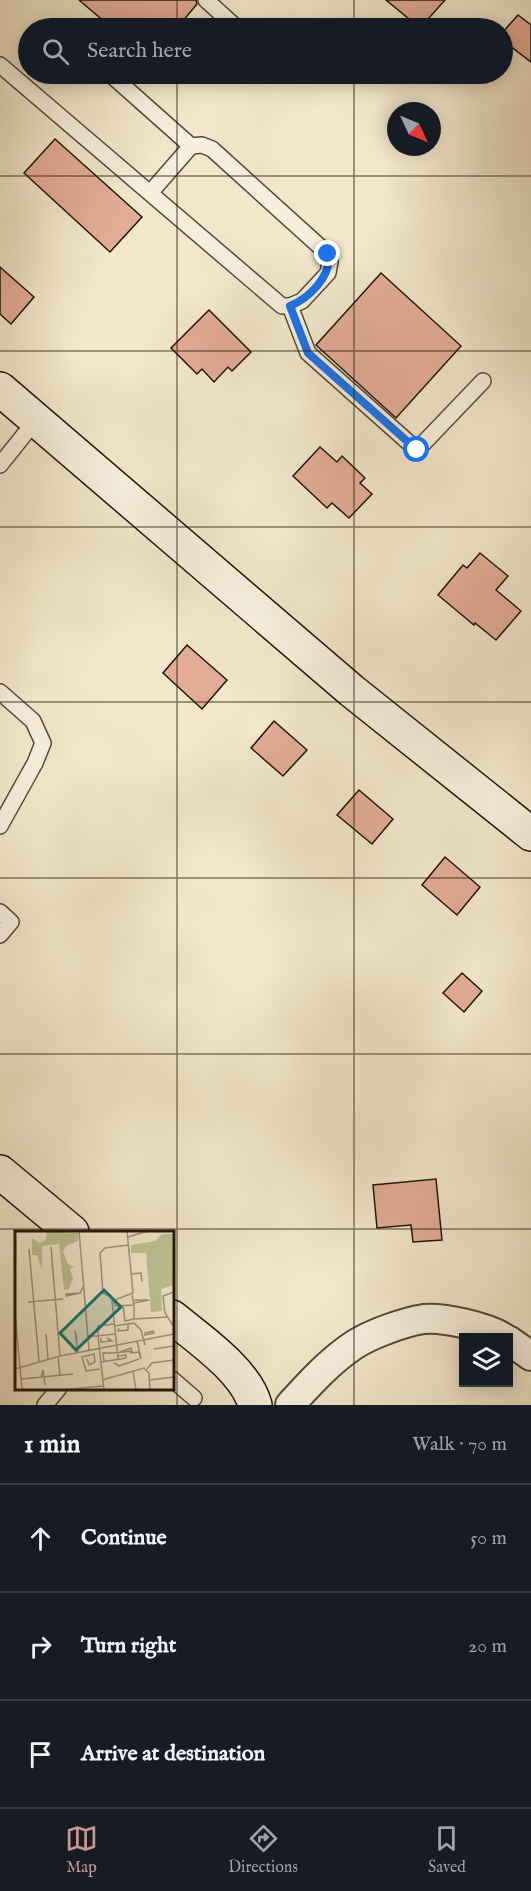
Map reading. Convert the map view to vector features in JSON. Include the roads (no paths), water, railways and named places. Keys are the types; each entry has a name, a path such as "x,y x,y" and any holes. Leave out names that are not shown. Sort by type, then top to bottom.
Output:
{"street":[{"path":"0,389 352,691 531,834"},
{"path":"0,1172 70,1231"},
{"path":"174,1319 222,1359 252,1392 255,1405"},
{"path":"291,1405 318,1374 355,1345 386,1330 424,1319 462,1323 490,1333"},
{"path":"513,1343 531,1356"}],"lane":[{"path":"206,0 226,18"},
{"path":"0,65 18,80"},
{"path":"22,84 282,306 290,306 302,301 328,273 330,262 328,254 212,149 202,145 191,146 150,193"},
{"path":"121,84 191,146"},
{"path":"290,306 308,353 417,450 483,381"},
{"path":"0,465 36,420"},
{"path":"0,693 33,721 43,743 35,763 0,826"},
{"path":"0,912 11,922 0,935"},
{"path":"174,1381 195,1398"},
{"path":"45,1405 58,1390"}]}
